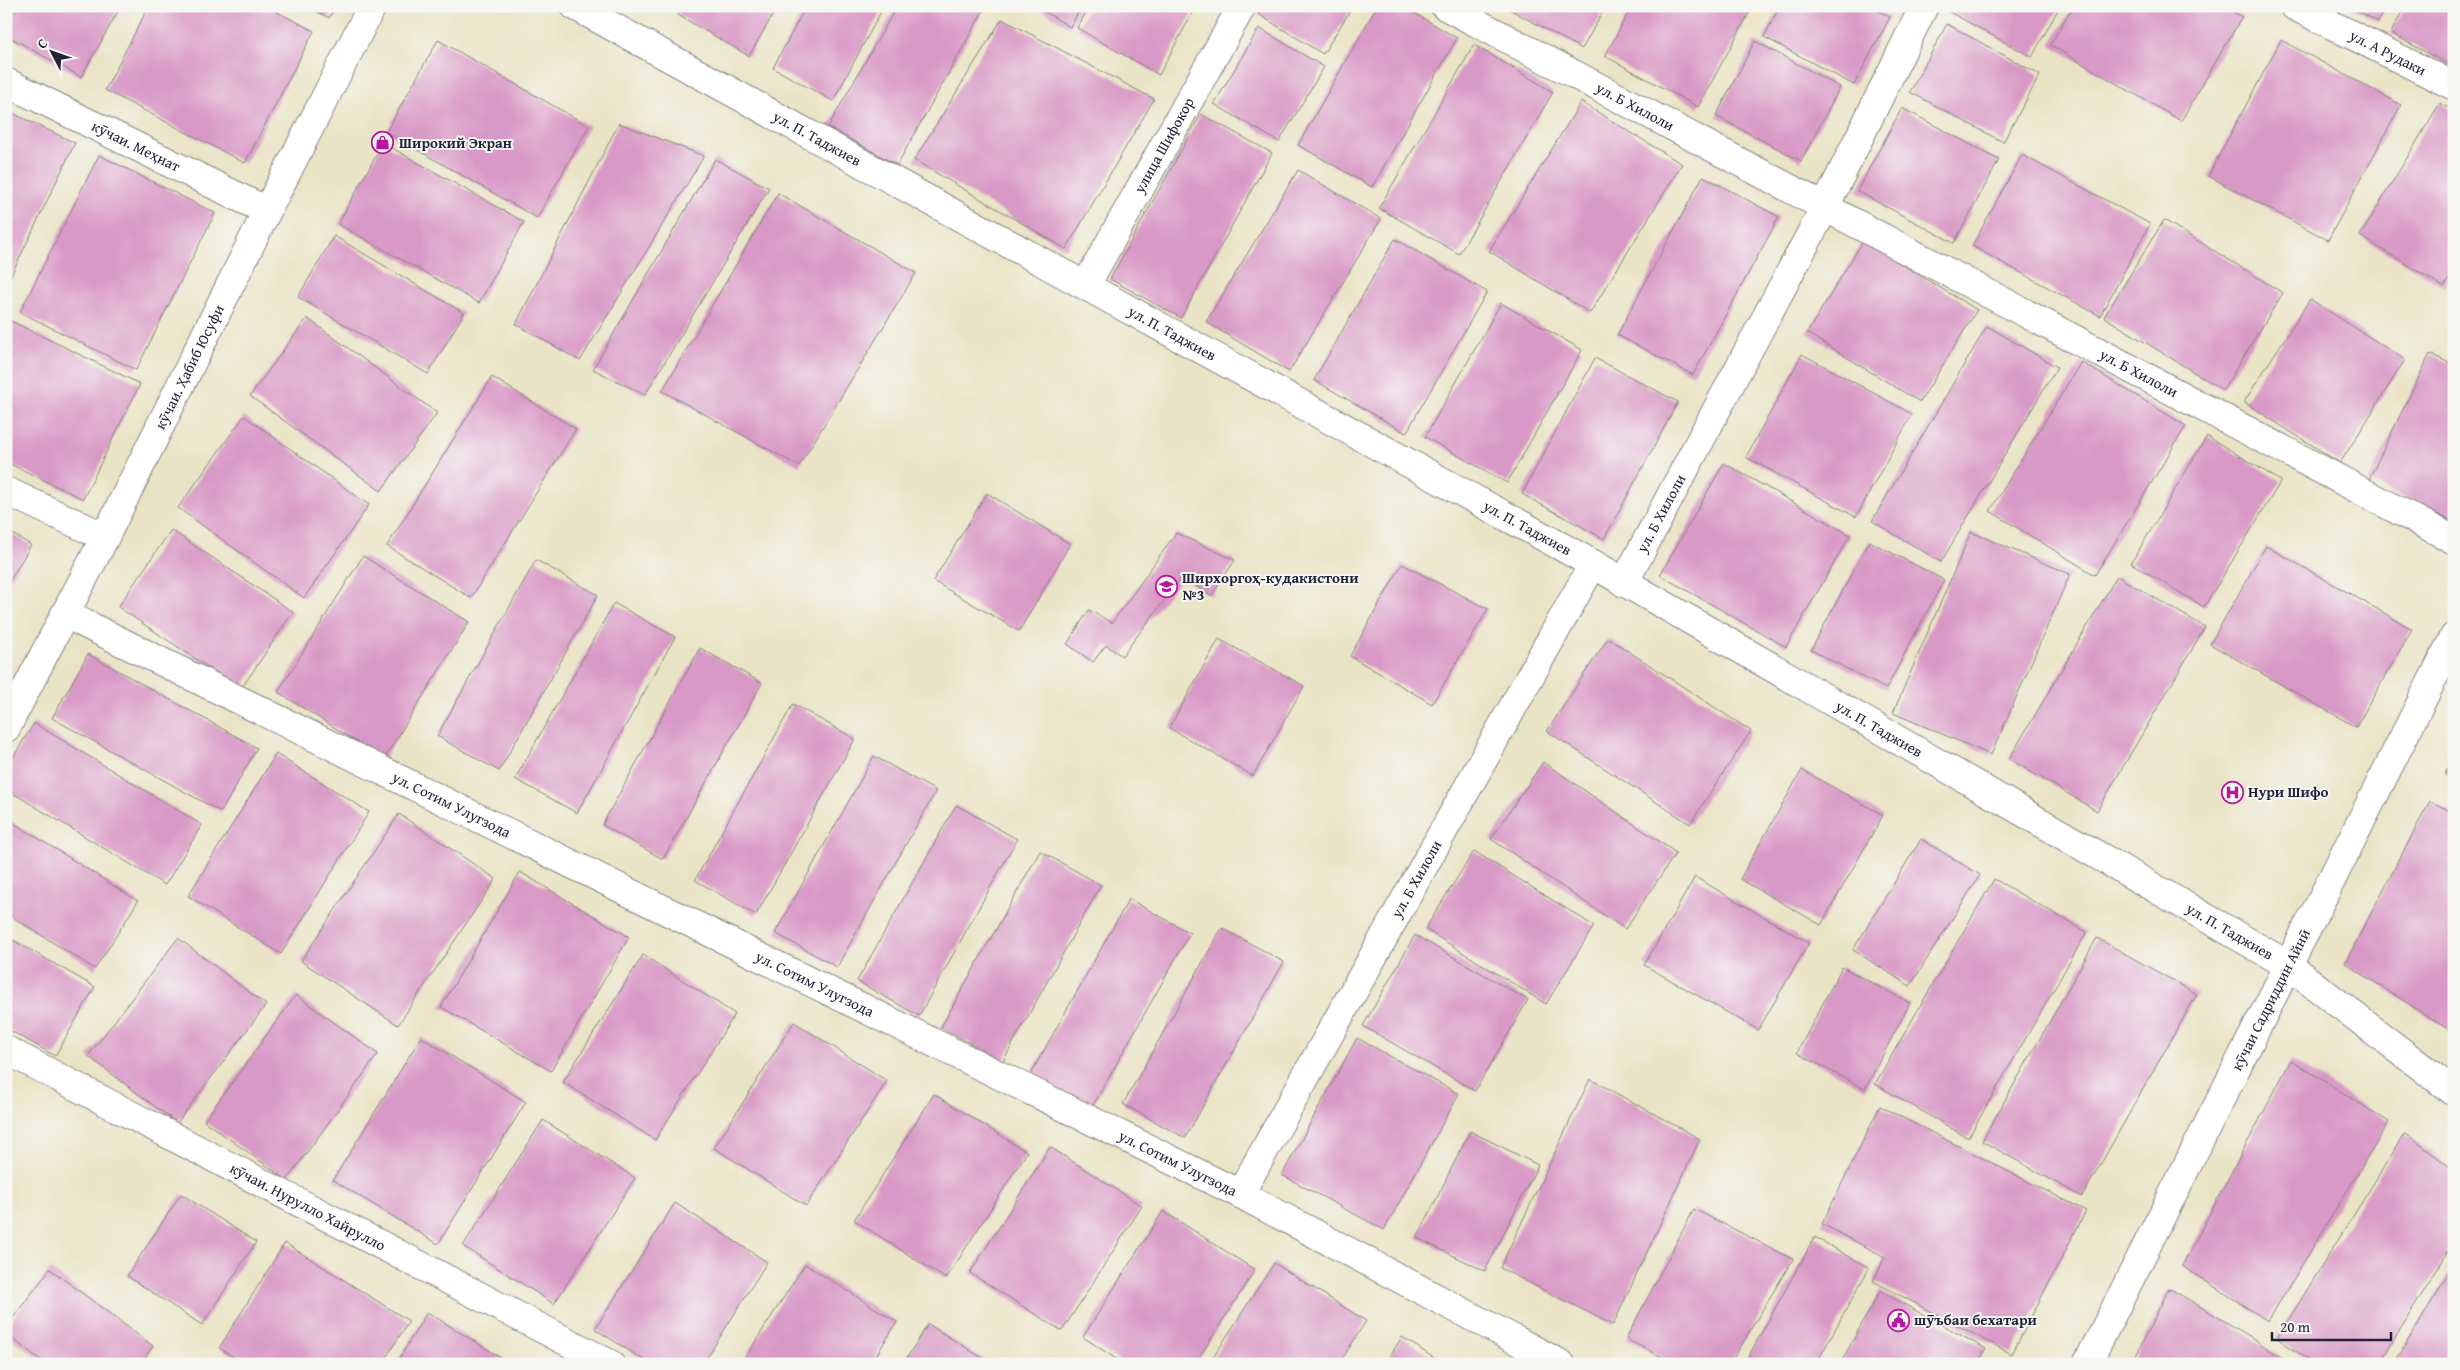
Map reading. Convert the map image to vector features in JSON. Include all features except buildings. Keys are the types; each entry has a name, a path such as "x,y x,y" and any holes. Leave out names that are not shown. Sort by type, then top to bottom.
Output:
{"street":[{"name":"кӯчаи. Ҳабиб Юсуфи","path":"6,728 105,537 267,211 372,6"},
{"name":"ул. П. Таджиев","path":"576,6 1593,564 2288,964 2454,1092"},
{"name":"улица Шифокор","path":"1086,285 1242,6"},
{"name":"ул. Б Хилоли","path":"1445,6 2454,540"},
{"name":"ул. Б Хилоли","path":"1624,583 1825,207 1924,6"},
{"name":"ул. А Рудаки","path":"2294,6 2454,86"},
{"name":"кӯчаи. Меҳнат","path":"6,82 267,211"},
{"path":"6,492 105,537"},
{"name":"ул. Б Хилоли","path":"1240,1194 1593,564"},
{"name":"ул. Сотим Улугзода","path":"65,614 1240,1194 1561,1364"},
{"name":"кӯчаи Садриддин Айнӣ","path":"2087,1364 2454,637"},
{"name":"кӯчаи. Нурулло Хайрулло","path":"6,1050 610,1364"}],"place":[{"name":"Широкий Экран","path":"383,143"},
{"name":"Ширхоргоҳ-кудакистони №3","path":"1166,587"},
{"name":"Нури Шифо","path":"2232,792"},
{"name":"шӯъбаи бехатари","path":"1898,1320"}]}
